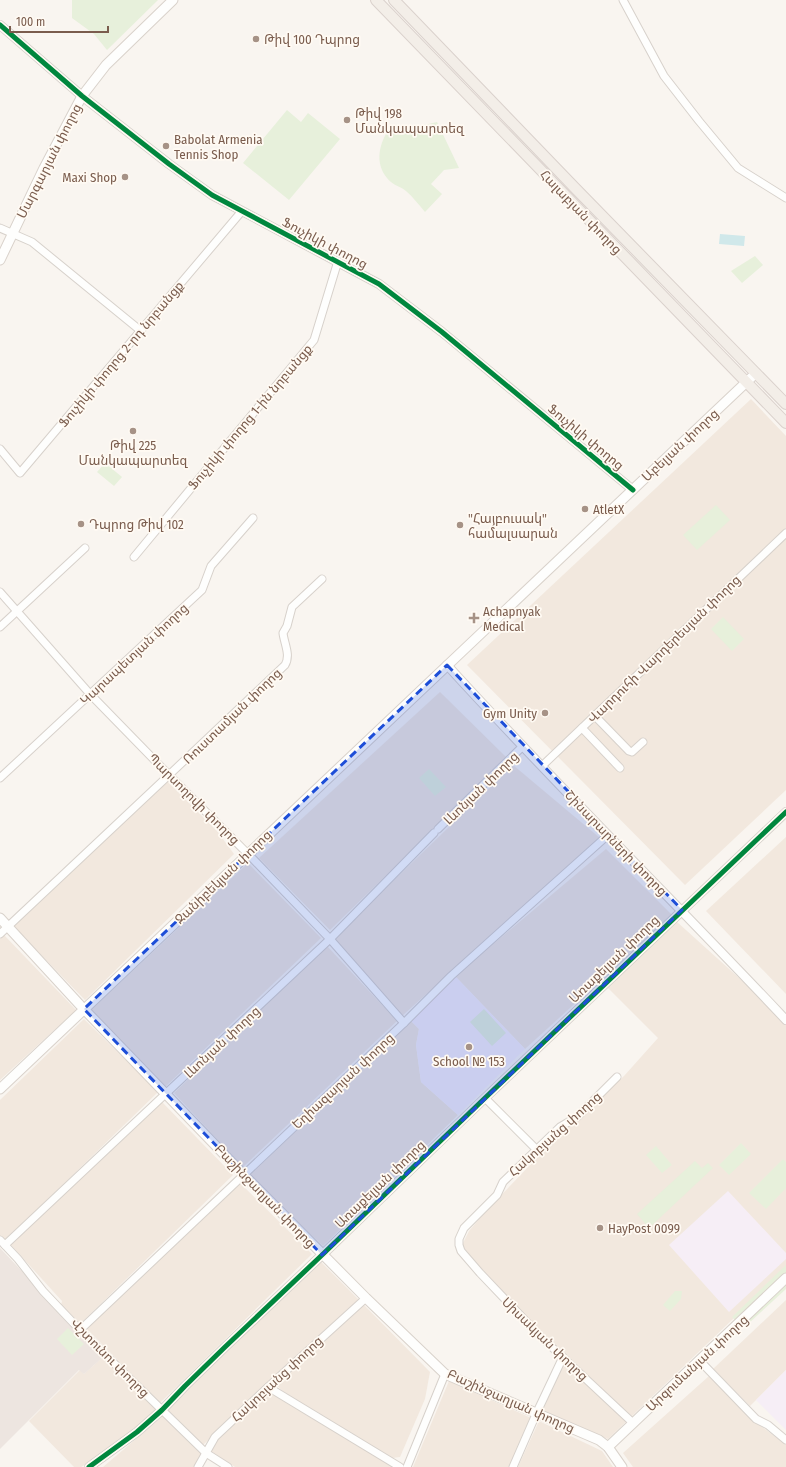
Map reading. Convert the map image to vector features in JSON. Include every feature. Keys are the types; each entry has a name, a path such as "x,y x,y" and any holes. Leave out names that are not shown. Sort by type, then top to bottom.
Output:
{"main road":[{"name":"Մարգարյան փողոց","path":"0,260 81,95 105,64 167,0"},
{"name":"Մարգարյան փողոց","path":"81,95 106,65 173,0"},
{"name":"Հալաբյան փողոց","path":"376,0 786,423"},
{"name":"Հալաբյան փողոց","path":"394,0 786,404"},
{"path":"567,197 566,193 569,189 575,188"},
{"name":"Մարգարյան փողոց","path":"0,256 13,233"},
{"path":"684,319 687,320 692,318 694,310"},
{"name":"Աբելյան փողոց","path":"447,665 756,373"},
{"name":"Ջանիբեկյան փողոց","path":"0,1089 447,665"},
{"name":"Բաշինջաղյան փողոց","path":"0,918 84,1009 322,1255 445,1374 537,1412 599,1440 608,1447"},
{"name":"Արզումանյան փողոց","path":"608,1447 786,1278"},
{"path":"608,1447 622,1467"}],"street":[{"path":"623,0 664,76 699,121 738,168 786,198"},
{"name":"Ֆուչիկի փողոց","path":"0,25 81,95 172,167 212,195 379,284 442,332 633,490"},
{"name":"Ֆուչիկի փողոց 2-րդ նրբանցք","path":"0,450 20,473 242,211"},
{"path":"0,228 32,242 141,331"},
{"name":"Ֆուչիկի փողոց 1-ին նրբանցք","path":"134,557 314,340 338,261"},
{"name":"Կարապետյան փողոց","path":"0,778 202,590 211,566 253,518"},
{"name":"Վարդուհի Վարդերեսյան փողոց","path":"542,766 786,533"},
{"path":"0,627 84,548"},
{"name":"Ռուստամյան փողոց","path":"0,934 169,776 284,665 287,654 283,633 287,626 290,610 322,579"},
{"name":"Պարսողովի փողոց","path":"0,592 90,694 169,776 248,853 330,939 404,1023"},
{"name":"Շինարարների փողոց","path":"447,665 786,1020"},
{"path":"594,715 629,751 632,752 643,742"},
{"path":"582,728 620,768"},
{"name":"Լևոնյան փողոց","path":"2,1243 166,1094 330,939 436,831 523,746"},
{"name":"Առաքելյան փողոց","path":"89,1467 137,1432 162,1410 215,1356 786,812"},
{"name":"Եղիազարյան փողոց","path":"80,1330 404,1023 451,976 608,835"},
{"name":"Հակոբյանց փողոց","path":"461,1251 459,1239 464,1228 497,1195 503,1182 560,1127 577,1117 617,1077"},
{"path":"485,1098 537,1150"},
{"name":"Վշտունու փողոց","path":"2,1243 43,1291 80,1330 206,1453 228,1467"},
{"name":"Սիսակյան փողոց","path":"461,1251 494,1289 541,1337 633,1423"},
{"name":"Հակոբյանց փողոց","path":"198,1467 215,1437 366,1298"},
{"path":"513,1467 563,1357"},
{"path":"699,1360 756,1418 768,1425 786,1440"},
{"path":"407,1467 445,1374"},
{"path":"268,1387 400,1467"}],"highlighted area":[{"path":"447,665 682,910 322,1255 84,1009"}],"shaded area":[{"path":"751,399 786,436 786,790 685,885 467,665"},
{"path":"440,692 507,758 330,930 259,858"},
{"path":"513,765 600,838 402,1016 332,940"},
{"path":"166,780 217,831 234,854 85,1000 12,925"},
{"path":"786,837 786,994 706,911"},
{"path":"606,849 672,915 525,1049 455,976"},
{"path":"248,863 321,938 165,1087 91,1010"},
{"path":"676,921 768,1004 786,1023 786,1268 608,1439 540,1410 565,1356 482,1271 462,1245 469,1231 486,1211 554,1140 624,1076 658,1038 606,986"},
{"path":"4,935 76,1010 0,1080 0,939"},
{"path":"327,946 397,1021 243,1167 174,1093"},
{"name":"School № 153","path":"455,976 525,1049 458,1115 421,1082 416,1045 419,1029 411,1021"},
{"path":"84,1019 158,1092 5,1241 0,1236 0,1100"},
{"path":"411,1021 419,1029 416,1045 421,1082 458,1115 323,1246 249,1176"},
{"path":"162,1102 233,1175 80,1324 61,1305 62,1301 10,1244"},
{"path":"240,1183 312,1254 160,1403 85,1327"},
{"path":"728,1191 786,1253 786,1259 729,1312 669,1245"},
{"path":"0,1248 103,1357 84,1374 79,1370 0,1449"},
{"path":"319,1260 359,1300 203,1445 167,1409"},
{"path":"786,1300 786,1370 750,1406 713,1369"},
{"path":"364,1305 430,1372 425,1399 400,1457 392,1458 287,1395 275,1384"},
{"path":"103,1357 159,1410 118,1445 81,1467 74,1467 29,1421 80,1370 84,1374"},
{"path":"786,1370 786,1430 756,1400"},
{"path":"709,1376 757,1423 786,1445 786,1467 633,1467 623,1453"},
{"path":"449,1381 531,1418 509,1467 413,1467"},
{"path":"269,1391 397,1467 235,1467 211,1451 213,1444"},
{"path":"163,1416 204,1453 195,1467 103,1467"},
{"path":"539,1421 602,1451 613,1467 518,1467"}],"green space":[{"path":"72,0 158,0 107,50 94,34 72,18"},
{"path":"287,110 301,122 308,113 340,139 289,200 243,163"},
{"path":"437,122 459,168 444,170 431,184 442,194 425,212 414,198 403,188 393,183 386,177 380,165 380,153 386,134"},
{"path":"755,256 763,265 742,283 731,271"},
{"path":"105,463 122,477 114,486 97,472"},
{"path":"716,505 730,520 697,550 683,535"},
{"path":"723,617 744,639 732,651 711,629"},
{"path":"429,769 446,787 435,796 419,778"},
{"path":"484,1009 506,1033 492,1046 470,1022"},
{"path":"741,1143 751,1154 729,1175 719,1165"},
{"path":"656,1146 672,1165 662,1173 646,1155"},
{"path":"783,1159 786,1162 786,1188 766,1209 749,1193"},
{"path":"695,1161 702,1168 708,1163 713,1168 649,1228 637,1214"},
{"path":"786,1265 786,1274 736,1321 732,1317"},
{"path":"786,1282 786,1289 748,1324 744,1320"},
{"path":"675,1291 682,1291 681,1299 670,1311 663,1305"},
{"path":"68,1328 84,1344 72,1355 57,1339"}],"water":[{"path":"720,234 745,236 744,246 719,244"}],"cycle path":[{"path":"0,25 82,96 169,164 212,195 379,284 442,332 633,490"},
{"path":"89,1467 137,1432 162,1410 225,1347 786,812"}],"place":[{"name":"Թիվ 100 Դպրոց","path":"256,39"},
{"name":"Թիվ 198 Մանկապարտեզ","path":"347,120"},
{"name":"Babolat Armenia Tennis Shop","path":"166,146"},
{"name":"Maxi Shop","path":"125,177"},
{"name":"Թիվ 225 Մանկապարտեզ","path":"133,431"},
{"name":"AtletX","path":"585,509"},
{"name":"Դպրոց Թիվ 102","path":"81,524"},
{"name":"\"Հայբուսակ\" համալսարան","path":"460,525"},
{"name":"Achapnyak Medical","path":"474,618"},
{"name":"Gym Unity","path":"545,713"},
{"name":"School № 153","path":"469,1047"},
{"name":"HayPost 0099","path":"600,1228"}]}
